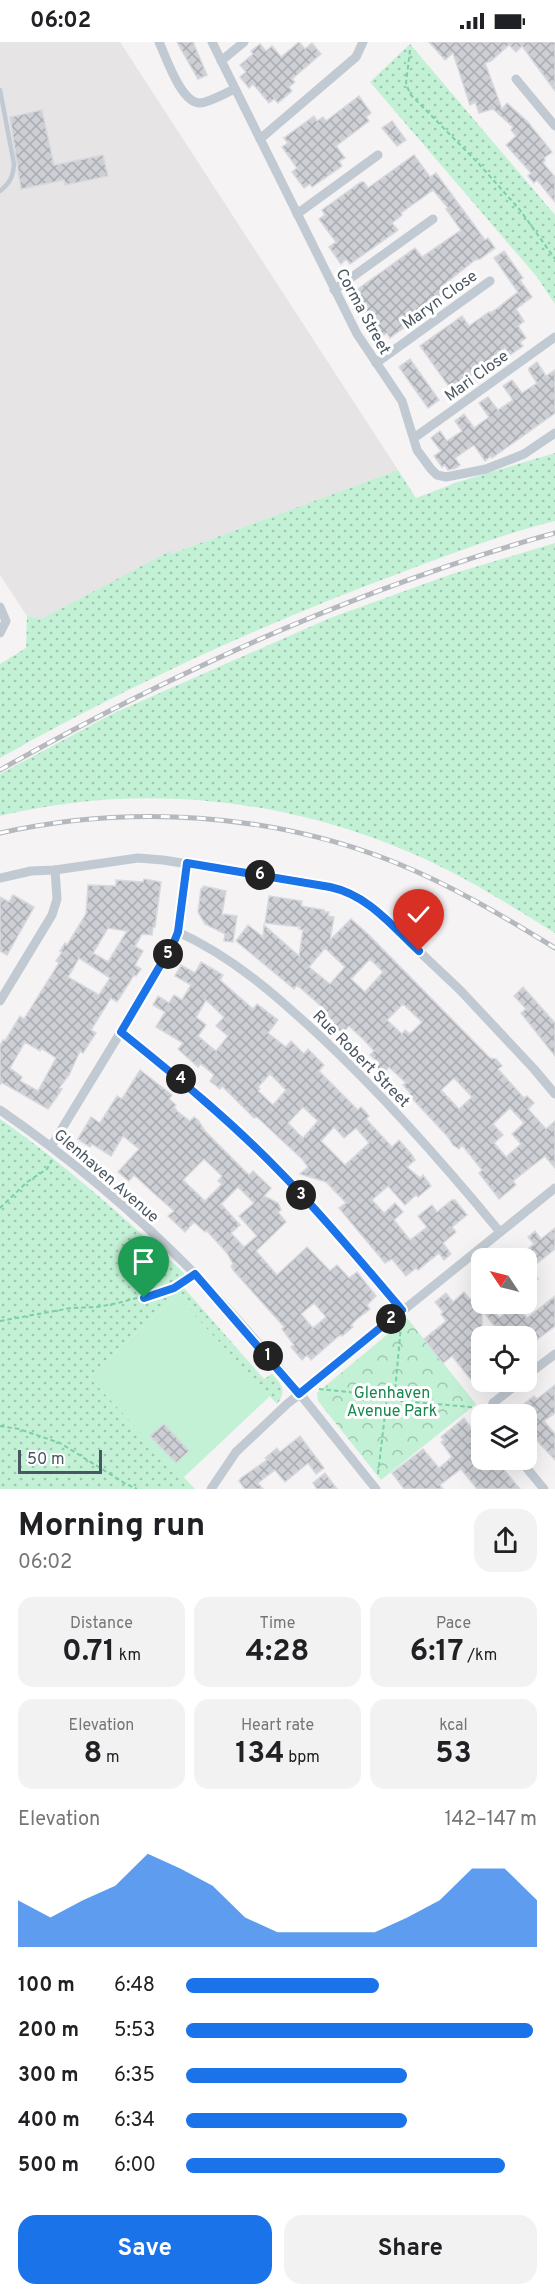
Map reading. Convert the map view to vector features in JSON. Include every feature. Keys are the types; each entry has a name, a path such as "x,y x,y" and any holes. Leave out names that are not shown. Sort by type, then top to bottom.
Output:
{"street":[{"path":"159,42 180,88 190,100 206,102 235,89"},
{"name":"Corma Street","path":"212,42 357,334 402,402 417,450 431,469 437,475 446,477 486,469 524,454 555,433"},
{"path":"221,61 244,42"},
{"path":"260,139 356,57 363,42"},
{"path":"516,79 555,126"},
{"path":"297,214 378,155"},
{"path":"334,290 433,219"},
{"name":"Maryn Close","path":"376,363 490,281"},
{"name":"Mari Close","path":"414,438 555,337"},
{"path":"0,607 6,621 0,633"},
{"path":"0,878 31,871 55,870 138,858 187,863 330,887 360,898 460,990 555,1094"},
{"path":"55,1148 170,951 178,932 187,863"},
{"path":"0,1002 52,915 57,899 55,870"},
{"name":"Rue Robert Street","path":"178,932 204,944 238,966 286,1004 355,1070 433,1151 501,1232"},
{"path":"121,1032 180,1078 281,1173 350,1248 398,1314"},
{"name":"Glenhaven Avenue","path":"0,1110 55,1148 120,1203 195,1274 299,1394 376,1489"},
{"path":"211,1489 236,1452 299,1394 555,1188"},
{"path":"537,1368 555,1354"},
{"path":"494,1404 507,1392"},
{"path":"528,1470 544,1489"}],"lane":[{"path":"0,90 14,164 13,175 0,191"}],"path":[{"path":"411,50 406,83 410,94 478,162 506,194 555,259"},
{"path":"0,1209 27,1182 47,1169 55,1148"},
{"path":"0,1321 71,1308 98,1308 144,1298 174,1288 195,1274"},
{"path":"382,1478 377,1473 387,1397 395,1391 401,1326 398,1314"},
{"path":"313,1382 320,1391 387,1397 401,1401 471,1410"},
{"path":"0,1426 19,1429 60,1443 137,1489"}],"shaded area":[{"path":"0,42 120,42 398,470 171,554 171,551 41,619 27,616 0,575"}],"green space":[{"path":"410,44 555,215 555,304 537,277 370,82"},
{"path":"555,453 555,521 496,538 297,613 146,681 0,758 0,664 26,648 27,616 41,619 172,550 171,554 398,470 416,498 458,482"},
{"path":"555,543 555,933 461,877 407,851 351,830 294,815 236,804 177,799 118,799 59,805 0,816 0,774 112,714 330,618 452,574"},
{"path":"0,1119 71,1173 182,1271 190,1280 184,1288 264,1379 272,1374 281,1385 282,1395 277,1404 176,1296 89,1377 195,1489 0,1489"},
{"path":"176,1296 270,1396 183,1478 89,1377"},
{"name":"Glenhaven Avenue Park","path":"407,1318 476,1404 471,1404 471,1408 381,1480 318,1401 317,1393"}],"building":[{"path":"177,42 193,42 207,75 198,79"},
{"path":"299,42 305,49 312,43 321,54 292,79 295,82 289,87 292,91 278,103 274,99 269,103 253,84 249,88 240,77 246,72 240,65 253,54 251,51 260,44 266,51 272,46 281,57"},
{"path":"429,42 555,42 555,91 522,46 516,52 509,45 491,61 485,63 502,109 507,103 527,121 552,152 544,158 543,163 555,177 555,202 537,180 534,183 528,176 531,173 506,145 516,136 511,130 513,127 493,109 479,113 475,102 470,105 453,53 445,60"},
{"path":"359,96 371,113 366,117 369,121 336,146 345,158 339,161 342,166 312,187 310,184 304,188 292,172 297,168 282,147 288,143 284,138 314,116 317,121 323,117 326,121"},
{"path":"42,110 54,165 103,155 108,176 65,185 64,180 21,189 10,117"},
{"path":"392,121 406,140 397,146 382,128"},
{"path":"414,155 430,177 436,173 485,240 488,238 495,248 475,260 441,287 447,296 390,338 387,333 381,337 356,297 361,293 358,289 415,248 422,257 461,230 446,209 448,208 433,190 401,213 402,215 392,223 398,230 350,264 346,259 341,264 329,247 336,242 319,219 325,215 322,210 361,182 364,182 368,188"},
{"path":"504,251 523,278 520,280 532,297 516,309 524,321 518,326 526,338 520,342 523,346 510,355 505,348 491,358 493,360 474,373 478,379 455,395 420,346 462,316 469,326 518,292 494,258"},
{"path":"410,359 439,400 428,408 399,367"},
{"path":"537,362 546,376 555,370 555,413 492,458 491,456 485,461 474,445 455,458 460,465 456,468 448,470 445,465 442,467 434,456 441,451 431,438 440,431 447,441 462,431 455,421 464,414 474,428 489,417 479,403 488,397 498,410 513,400 503,386 512,380 522,393 537,383 529,368"},
{"path":"144,879 161,882 152,935 142,934 135,946 143,951 135,965 141,969 136,976 134,975 117,1002 111,998 91,1030 96,1033 83,1053 80,1051 69,1075 59,1088 62,1089 56,1098 48,1109 1,1082 0,1085 0,1046 20,1016 24,1019 59,963 56,961 62,952 60,951 65,943 67,945 86,914 88,885 116,886 116,880 143,882","holes":["108,928 127,931 108,962 93,953","79,958 110,978 99,995 68,977","25,1042 40,1051 41,1048 56,1058 38,1091 20,1081 22,1077 10,1068"]},
{"path":"204,886 226,891 222,914 237,916 233,942 224,941 225,934 205,924 198,912 201,889"},
{"path":"13,895 34,907 7,955 0,951 0,897 9,902"},
{"path":"269,896 302,901 301,906 329,912 328,916 334,917 330,940 351,919 490,1058 496,1059 502,1066 498,1069 524,1098 527,1096 534,1103 528,1109 546,1129 555,1121 555,1168 545,1156 513,1181 516,1185 499,1199 479,1173 482,1170 462,1145 459,1149 453,1145 409,1095 410,1093 403,1085 406,1083 389,1067 383,1074 373,1065 377,1061 370,1055 374,1051 364,1040 349,1026 342,1033 321,1010 323,1008 297,985 294,989 236,941 248,925 263,937 264,925 299,956 303,930 299,929 300,927 265,923","holes":["325,948 345,967 330,984 309,967","370,959 383,972 365,992 351,979","403,1004 422,1022 410,1034 405,1030 402,1034 387,1020","454,1078 472,1097 459,1109 441,1090","510,1108 524,1123 512,1134 521,1144 506,1157 494,1143 503,1135 493,1124"]},
{"path":"201,962 223,975 220,980 253,1009 257,1004 278,1020 268,1033 286,1047 291,1041 304,1054 308,1049 324,1065 319,1071 358,1110 361,1107 365,1111 369,1116 366,1119 392,1147 399,1140 412,1155 415,1160 407,1167 420,1178 423,1175 431,1186 405,1205 388,1186 372,1200 384,1213 395,1203 403,1212 394,1220 410,1240 427,1227 418,1216 432,1205 437,1212 455,1200 467,1215 452,1227 456,1232 443,1243 451,1254 444,1260 439,1253 418,1270 416,1268 406,1276 392,1259 385,1263 339,1208 346,1203 326,1182 300,1174 308,1167 302,1159 257,1117 254,1118 222,1086 220,1089 210,1081 214,1075 201,1064 198,1067 178,1049 183,1043 156,1027 165,1012 153,1005 158,996 169,1003 174,995 182,1000 191,985 175,976 181,965 195,973","holes":["206,1000 224,1017 216,1026 228,1036 216,1051 198,1036 206,1025 196,1017","270,1074 286,1090 273,1105 258,1091 260,1089 258,1087","303,1107 318,1121 303,1138 288,1123","334,1127 344,1138 356,1128 369,1143 345,1165 321,1141"]},
{"path":"523,987 555,1023 555,1056 521,1013 526,1009 514,996"},
{"path":"140,1070 172,1095 169,1099 176,1105 174,1107 177,1111 190,1121 194,1117 198,1120 205,1131 249,1175 253,1171 271,1188 264,1196 278,1203 281,1210 278,1212 286,1222 256,1251 277,1275 307,1247 330,1271 337,1265 349,1278 357,1272 376,1296 367,1305 370,1309 351,1325 353,1327 311,1360 307,1355 302,1360 291,1347 294,1345 282,1329 284,1327 234,1271 227,1253 206,1230 205,1232 194,1222 185,1232 168,1216 174,1211 134,1175 129,1181 118,1172 139,1149 123,1136 111,1156 92,1144 90,1147 78,1139 91,1117 100,1123 117,1096 122,1099","holes":["204,1159 222,1176 218,1181 222,1184 205,1201 183,1180","238,1187 254,1203 239,1216 257,1236 244,1247 231,1233 240,1225 221,1204","314,1303 326,1317 313,1328 301,1314"]},
{"path":"555,1228 555,1249 537,1263 537,1248 529,1248 534,1244 528,1237 535,1231 541,1239"},
{"path":"464,1292 470,1299 471,1314 482,1314 482,1326 471,1326 471,1380 452,1356 443,1363 424,1339 446,1321 441,1314 443,1312 435,1302 446,1293 453,1302"},
{"path":"555,1296 555,1326 537,1340 537,1326 494,1326 485,1314 496,1314 499,1318 504,1314 524,1314 527,1318 532,1314 537,1314 537,1310"},
{"path":"555,1385 555,1413 544,1421 555,1434 555,1460 537,1441 537,1404 524,1404 534,1396 537,1399"},
{"path":"464,1418 471,1428 471,1470 504,1470 520,1489 477,1489 461,1469 440,1485 443,1489 404,1489 392,1473 423,1449 439,1468 452,1457 441,1442 444,1440 441,1437"},
{"path":"164,1424 189,1451 176,1463 150,1436"},
{"path":"300,1436 324,1468 316,1474 308,1463 285,1482 275,1470 258,1483 263,1489 245,1489 239,1481 241,1478 267,1460 265,1458 277,1448 280,1452"},
{"path":"325,1473 337,1489 317,1489 313,1483"}],"railway":[{"path":"0,770 133,699 270,635 411,579 555,533"},
{"path":"0,833 99,818 149,817 199,818 298,833 347,845 415,871 476,902 555,948"}],"route":[{"path":"144,1298 174,1288 195,1274 259,1345 299,1394 402,1310 350,1248 281,1173 180,1078 121,1032 170,951 178,932 187,863 330,887 351,893 369,904 419,951"}]}
